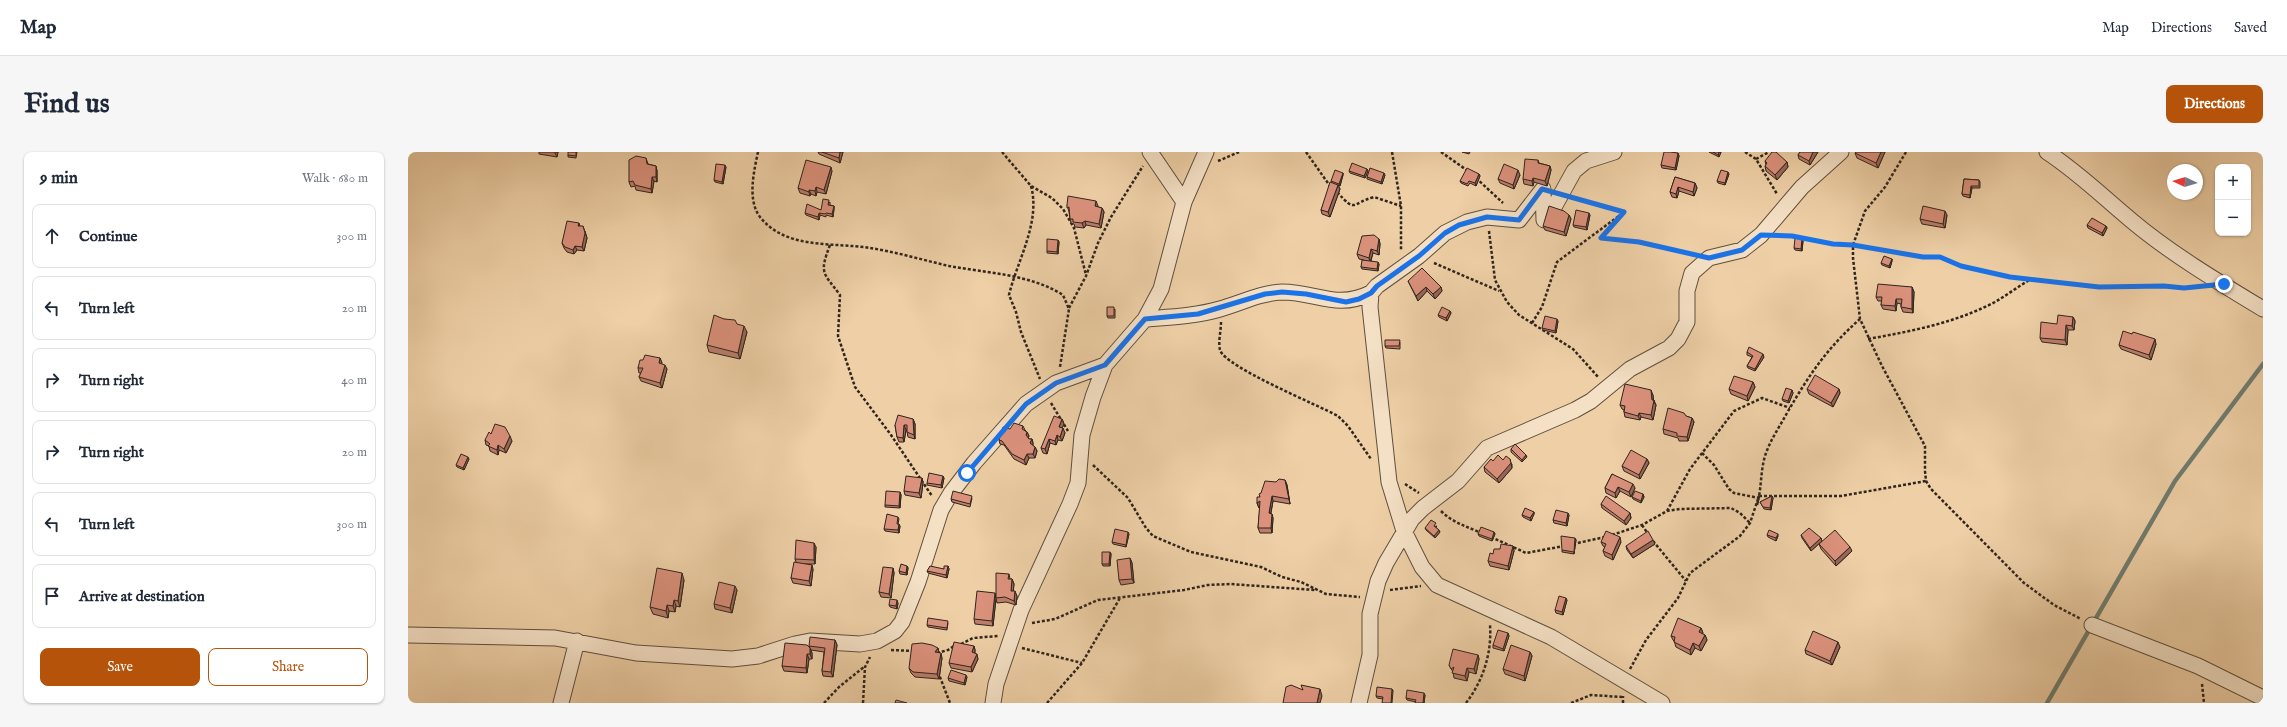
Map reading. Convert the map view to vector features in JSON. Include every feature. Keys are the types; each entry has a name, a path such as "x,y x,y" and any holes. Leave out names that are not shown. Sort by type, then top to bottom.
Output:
{"street":[{"path":"993,703 996,684 1030,587 1070,504 1078,483 1082,455 1082,436 1086,418 1105,365 1145,319 1160,289 1184,202 1206,152"},
{"path":"1145,319 1198,314 1220,309 1265,294 1282,292 1306,294 1346,302 1371,293 1377,286 1402,269 1455,228 1487,217 1519,220 1542,189 1544,220 1548,218 1574,171 1586,161 1614,152"},
{"path":"1359,703 1370,655 1370,614 1374,595 1386,563 1412,518 1458,481 1487,448 1575,410 1591,401 1630,369 1669,348 1678,339 1687,322 1688,281 1692,273 1709,258 1742,250 1761,235 1802,187 1841,152"},
{"path":"2047,152 2088,181 2132,221 2263,309"},
{"path":"1150,153 1184,202"},
{"path":"1371,293 1370,307 1389,482 1404,531 1422,567 1436,585 1551,637 1662,703"},
{"path":"408,635 555,638 636,653 732,659 758,656 795,644 810,641 877,644 895,631 902,622 918,582 941,510 970,469 1026,404 1050,387 1105,365"},
{"path":"2092,625 2198,666 2263,698"},
{"path":"561,703 577,641"}],"path":[{"path":"758,152 753,189 754,204 759,216 779,233 789,239 830,245 870,248 959,268 1030,280 1057,291 1067,300 1069,309"},
{"path":"1002,152 1031,186 1052,198 1063,209 1074,228 1086,276"},
{"path":"1306,152 1330,185 1351,206 1355,206 1374,198 1401,206"},
{"path":"1392,152 1401,206 1402,269"},
{"path":"1441,152 1493,193 1519,220"},
{"path":"1745,152 1756,159 1785,206"},
{"path":"1756,159 1769,152"},
{"path":"1906,152 1885,187 1864,212 1853,245 1860,319 1868,339 1925,446 1926,481 1931,489 2024,583 2054,605 2092,625"},
{"path":"1050,387 1069,309 1086,276 1098,243 1111,217 1150,153"},
{"path":"1031,186 1034,199 1032,214 1016,278 1009,295 1010,301 1016,312 1021,332 1050,387 1070,435"},
{"path":"1572,197 1624,212"},
{"path":"1624,212 1601,238 1639,242 1709,258"},
{"path":"1532,323 1542,308 1557,262 1624,212"},
{"path":"1487,217 1495,280 1499,291 1519,315 1573,349 1607,388"},
{"path":"1761,235 1792,236 1833,244 1853,245 1923,257 1940,257 1961,266 2010,277 2032,278 2099,287 2164,286 2184,288 2224,284"},
{"path":"830,245 823,269 825,277 840,294 838,336 855,387 891,435 941,510"},
{"path":"1419,256 1499,291"},
{"path":"1868,339 1921,329 1959,317 1995,302 2032,278"},
{"path":"1220,309 1220,349 1224,355 1258,379 1338,416 1348,426 1375,464"},
{"path":"1622,680 1646,640 1678,598 1686,581 1696,568 1718,554 1740,536 1750,524 1759,497 1766,454 1790,408 1817,364 1832,346 1860,319"},
{"path":"1667,511 1677,490 1702,453 1734,411 1762,398 1790,408"},
{"path":"1702,453 1714,465 1727,486 1734,493 1759,497 1841,496 1926,481"},
{"path":"1082,455 1128,498 1153,536 1191,552 1262,567 1326,594 1354,598 1374,595 1404,587 1436,585"},
{"path":"1388,472 1433,500 1450,520 1526,553 1554,549 1617,534 1642,525 1667,511 1731,508 1740,513 1750,524"},
{"path":"1642,525 1662,554 1686,581"},
{"path":"934,653 948,650 973,638 999,635 1016,626 1055,619 1098,600 1184,590 1208,584 1230,584 1315,590"},
{"path":"1047,703 1082,663 1120,597"},
{"path":"1466,703 1481,680 1487,656 1490,634 1488,609"},
{"path":"863,703 865,667 877,644 918,652"},
{"path":"1009,645 1082,663"},
{"path":"935,665 950,703"},
{"path":"824,703 839,687 865,667"},
{"path":"1571,703 1591,695 1623,697"}],"building":[{"path":"568,152 576,152 576,156 568,155"},
{"path":"822,152 840,152 839,158"},
{"path":"1664,152 1678,153 1675,168 1661,165"},
{"path":"1772,152 1776,152 1787,162 1775,175 1765,166 1767,163 1765,161"},
{"path":"1800,152 1813,152 1809,161 1798,155"},
{"path":"1881,152 1876,163 1855,153"},
{"path":"636,156 646,158 647,164 656,166 656,177 652,177 651,189 635,185 633,181 629,182 629,160"},
{"path":"1525,159 1538,160 1538,163 1550,166 1545,181 1533,178 1532,181 1523,179"},
{"path":"806,160 831,167 824,190 816,187 815,191 809,190 809,192 798,188"},
{"path":"1352,163 1367,169 1364,176 1349,171"},
{"path":"716,164 725,165 722,182 714,180"},
{"path":"1504,164 1518,170 1513,185 1498,179"},
{"path":"1370,168 1384,173 1381,182 1367,177"},
{"path":"1467,168 1479,174 1475,183 1469,181 1467,184 1460,181"},
{"path":"1335,170 1343,173 1339,184 1331,181"},
{"path":"1721,170 1728,172 1725,183 1717,181"},
{"path":"1675,177 1695,183 1693,192 1678,187 1676,194 1670,192"},
{"path":"1964,179 1979,180 1979,186 1971,186 1970,195 1962,194"},
{"path":"1330,182 1338,185 1328,212 1321,210"},
{"path":"1068,196 1096,201 1095,206 1102,208 1099,224 1085,221 1082,223 1073,222 1073,219 1070,219 1069,207 1067,208"},
{"path":"823,199 829,200 828,205 834,206 832,214 819,213 818,217 805,213 807,204 821,210"},
{"path":"1549,206 1564,211 1569,215 1564,232 1543,226"},
{"path":"1923,206 1945,211 1943,224 1920,219"},
{"path":"1576,210 1589,213 1586,227 1573,225"},
{"path":"2092,218 2106,226 2102,233 2087,225"},
{"path":"567,221 579,223 578,226 583,226 585,233 582,247 575,246 573,250 565,247 562,243"},
{"path":"1374,235 1379,239 1377,251 1371,249 1369,258 1357,254 1362,236"},
{"path":"1795,238 1802,239 1801,249 1794,248"},
{"path":"1047,239 1058,240 1057,252 1047,251"},
{"path":"1884,256 1892,259 1889,266 1881,263"},
{"path":"1362,260 1378,262 1377,269 1361,267"},
{"path":"1422,268 1441,287 1433,294 1426,287 1416,296 1408,281"},
{"path":"1878,284 1912,287 1912,309 1901,307 1902,299 1896,299 1895,306 1881,305 1882,297 1876,297"},
{"path":"1107,307 1114,307 1114,316 1107,316"},
{"path":"1442,307 1450,311 1446,318 1438,315"},
{"path":"714,315 724,319 735,320 737,324 744,326 738,353 707,345"},
{"path":"2058,315 2073,317 2072,326 2066,325 2065,340 2040,338 2041,322 2057,324"},
{"path":"1545,316 1557,319 1555,331 1542,328"},
{"path":"2123,331 2132,334 2133,332 2155,339 2149,355 2119,345"},
{"path":"1385,340 1400,340 1399,346 1385,346"},
{"path":"1749,347 1763,354 1755,369 1747,366 1753,356 1747,352"},
{"path":"645,355 660,358 659,363 665,365 660,383 639,377 643,368 638,368 640,360 643,360"},
{"path":"1815,375 1839,389 1831,403 1807,389"},
{"path":"1734,376 1753,382 1747,396 1729,389"},
{"path":"1625,384 1651,390 1652,400 1654,400 1651,415 1639,413 1638,416 1624,412 1625,406 1620,405"},
{"path":"1786,388 1792,390 1788,401 1782,399"},
{"path":"1668,408 1684,413 1686,416 1692,418 1687,437 1677,436 1677,433 1663,429"},
{"path":"898,415 913,419 914,435 907,432 907,425 904,425 903,438 897,437 895,425"},
{"path":"1054,416 1062,419 1059,427 1063,428 1060,437 1057,435 1055,441 1049,439 1045,449 1041,448"},
{"path":"1014,423 1023,426 1022,429 1027,432 1026,435 1029,439 1032,439 1030,443 1035,447 1033,454 1027,454 1024,460 1012,454 1002,441 999,440 1003,427 1010,429"},
{"path":"495,424 505,427 510,436 504,449 498,445 497,450 488,446 490,444 485,440 489,432 491,434"},
{"path":"1515,444 1526,455 1522,460 1511,449"},
{"path":"1631,450 1647,459 1639,475 1622,466"},
{"path":"461,454 468,457 463,468 456,465"},
{"path":"1498,455 1503,460 1506,456 1510,459 1511,463 1497,479 1484,467 1491,459 1493,461"},
{"path":"929,473 943,476 941,485 927,483"},
{"path":"1612,474 1633,484 1629,492 1618,487 1615,493 1605,488"},
{"path":"906,476 922,478 919,493 904,491"},
{"path":"1279,479 1285,480 1289,499 1272,496 1269,513 1272,514 1271,528 1258,528 1260,501 1257,503 1257,497 1260,497 1259,494 1261,493 1265,481 1276,482"},
{"path":"886,491 900,492 899,506 885,505"},
{"path":"953,491 972,496 970,504 951,499"},
{"path":"1635,491 1643,494 1641,501 1632,497"},
{"path":"1606,496 1630,513 1624,521 1601,504"},
{"path":"1772,496 1770,508 1763,507 1760,502"},
{"path":"1525,508 1534,512 1530,518 1522,515"},
{"path":"1556,510 1568,513 1566,523 1553,520"},
{"path":"887,514 898,517 898,530 884,529"},
{"path":"1431,520 1436,523 1434,526 1439,530 1434,536 1425,528"},
{"path":"1481,527 1494,532 1492,539 1478,534"},
{"path":"1809,528 1821,538 1810,548 1801,535"},
{"path":"1115,529 1128,532 1126,545 1112,542"},
{"path":"1769,530 1778,534 1776,538 1767,535"},
{"path":"1835,530 1850,547 1835,561 1819,544"},
{"path":"1606,531 1620,537 1612,555 1603,551 1606,544 1601,542"},
{"path":"1648,531 1653,540 1631,554 1626,546"},
{"path":"1561,536 1575,538 1574,552 1562,550"},
{"path":"796,540 814,543 814,560 795,559"},
{"path":"1501,544 1513,546 1508,566 1488,561 1490,553 1493,554 1494,549 1500,549"},
{"path":"1102,552 1110,552 1109,564 1102,564"},
{"path":"1130,558 1132,579 1119,580 1117,560"},
{"path":"794,562 812,565 809,581 791,578"},
{"path":"901,564 907,566 906,573 899,571"},
{"path":"930,566 944,569 944,566 948,566 946,575 927,571"},
{"path":"883,567 893,568 889,594 879,592"},
{"path":"657,568 682,573 678,601 674,600 673,606 667,605 666,611 650,607"},
{"path":"996,573 1009,574 1008,579 1012,579 1011,591 1015,591 1014,601 1005,597 996,598"},
{"path":"719,582 735,586 730,608 714,604"},
{"path":"977,591 995,593 992,621 974,619"},
{"path":"1559,596 1566,598 1562,612 1555,610"},
{"path":"890,599 897,600 896,606 889,605"},
{"path":"928,618 948,621 947,628 927,625"},
{"path":"1678,618 1701,628 1699,632 1705,635 1699,646 1693,643 1690,650 1674,642 1675,637 1671,636"},
{"path":"1498,630 1508,633 1503,649 1493,645"},
{"path":"1813,631 1838,642 1830,661 1805,650"},
{"path":"810,637 835,640 831,672 822,671 825,648 809,646"},
{"path":"954,642 974,646 972,652 977,654 971,667 949,663"},
{"path":"785,643 807,645 810,648 810,654 807,654 806,668 782,666"},
{"path":"922,643 938,648 935,652 941,653 937,674 913,672 909,668 912,644"},
{"path":"1511,645 1530,652 1524,676 1503,669"},
{"path":"1453,649 1478,655 1474,669 1467,668 1465,676 1452,673 1454,667 1451,669 1449,665"},
{"path":"951,670 966,675 964,683 948,678"},
{"path":"1291,685 1303,690 1301,685 1320,689 1317,703 1283,703 1286,687"},
{"path":"1377,687 1392,689 1391,703 1382,703 1383,697 1376,696"},
{"path":"1407,690 1424,693 1423,703 1415,703 1416,700 1406,698"},
{"path":"896,700 907,703 895,703"}],"waterway":[{"path":"2047,703 2175,481 2263,364"}],"route":[{"path":"967,473 1026,404 1056,383 1071,376 1105,365 1145,319 1198,314 1220,309 1265,294 1282,292 1306,294 1346,302 1359,299 1371,293 1377,286 1419,256 1445,233 1459,225 1487,217 1519,220 1542,189 1624,212 1601,238 1639,242 1709,258 1742,250 1761,235 1792,236 1809,241 1853,245 1923,257 1940,257 1961,266 2010,277 2032,278 2099,287 2164,286 2184,288 2224,284"}]}
